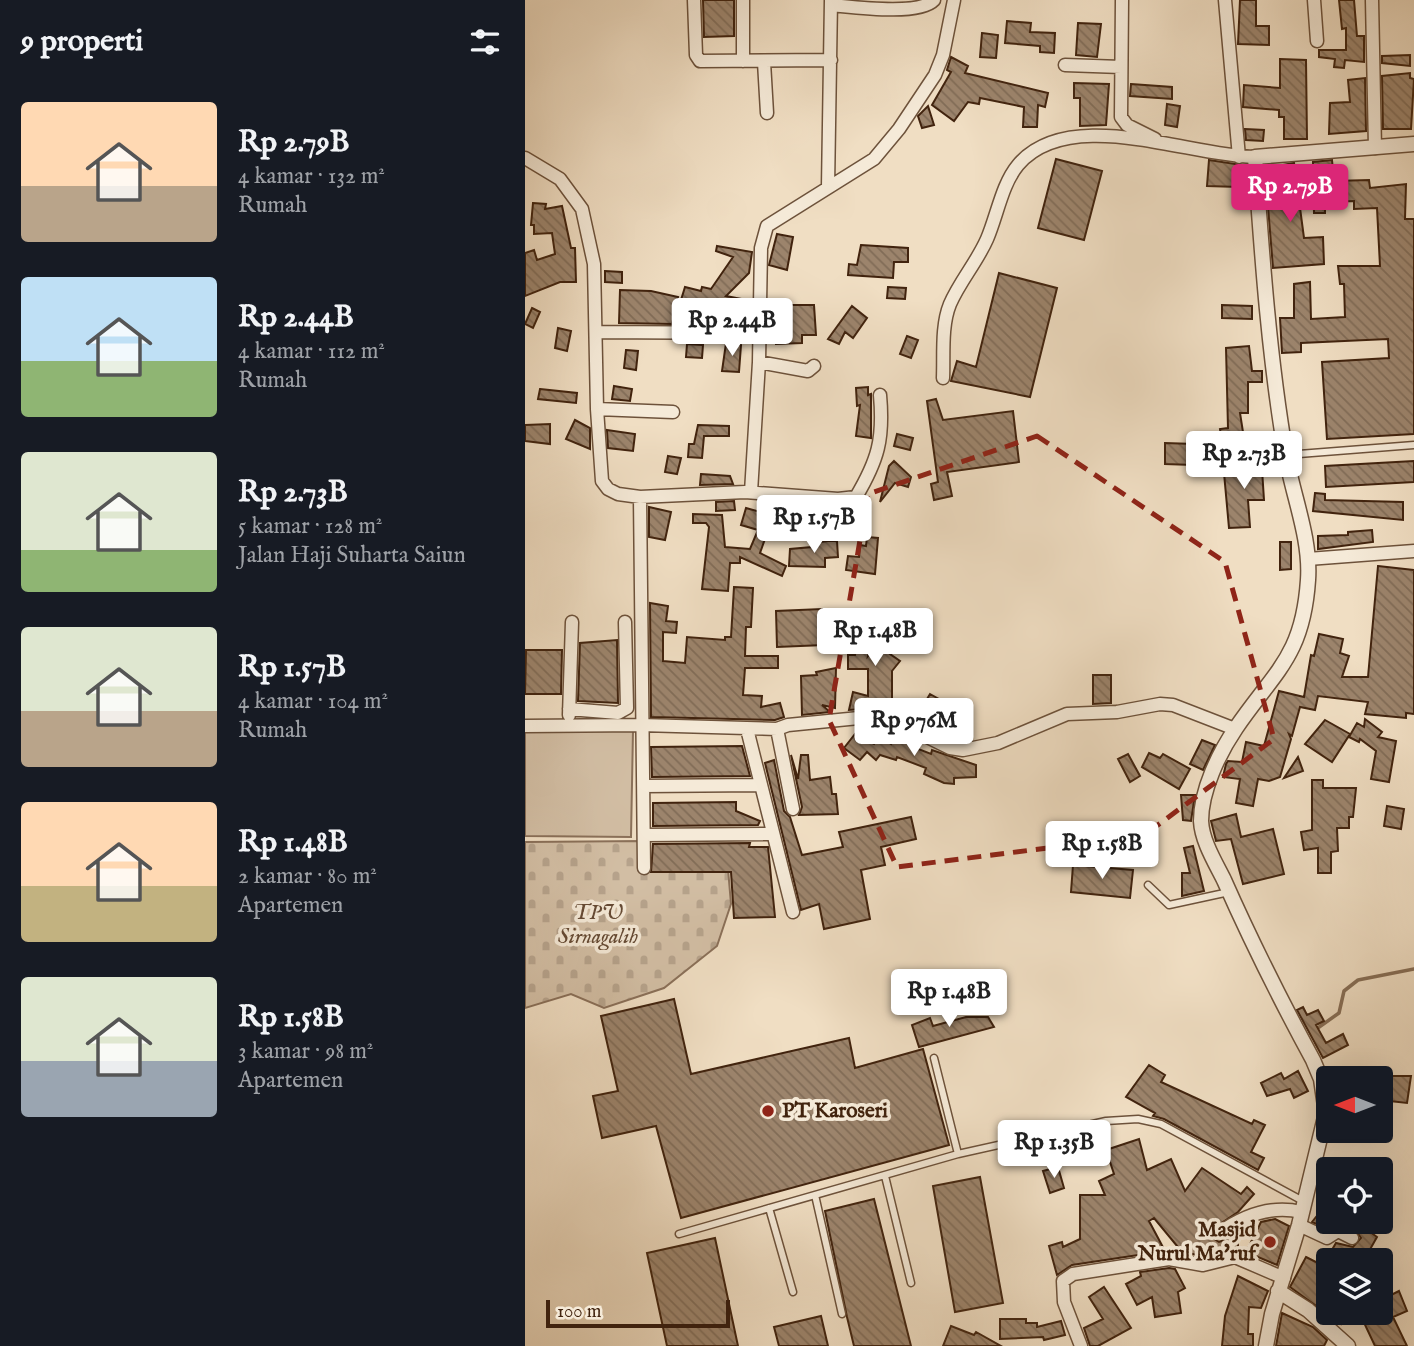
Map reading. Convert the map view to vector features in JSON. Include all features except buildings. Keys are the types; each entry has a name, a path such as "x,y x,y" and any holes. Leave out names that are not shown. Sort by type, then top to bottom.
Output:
{"street":[{"path":"694,0 697,59 704,62 831,60"},
{"path":"743,0 743,61"},
{"path":"828,187 831,3 925,6 934,0"},
{"path":"751,492 759,362 761,248 767,226 874,159 919,101 943,55 954,0"},
{"path":"1122,0 1122,121 1161,143"},
{"path":"1225,0 1286,455 1308,559 1306,602 1295,647 1285,666 1235,729 1209,779 1201,818 1208,846 1229,892 1321,1079 1326,1113 1266,1346"},
{"path":"1314,0 1317,41"},
{"path":"1372,0 1375,148"},
{"path":"764,62 767,113"},
{"path":"1065,65 1121,68"},
{"path":"943,378 950,305 982,252 1006,184 1016,167 1034,150 1061,139 1112,138 1247,157 1414,144"},
{"path":"525,158 560,179 582,209 594,264 597,409 605,485 618,494 640,496 751,492 838,499 856,497 872,470 881,446 880,395"},
{"path":"597,332 758,333"},
{"path":"759,362 809,371 814,366"},
{"path":"597,409 673,412"},
{"path":"640,496 644,868"},
{"path":"1308,559 1414,551"},
{"path":"569,726 572,622"},
{"path":"569,709 618,713 627,708 625,622"},
{"path":"525,726 642,725 777,729 788,725 869,717 899,723 950,748 963,750 997,743 1067,714 1117,712 1160,704 1173,705 1235,729"},
{"path":"747,729 793,912"},
{"path":"777,729 793,809"},
{"path":"644,786 760,785"},
{"path":"644,835 773,834"},
{"path":"1219,1233 1250,1216 1277,1209 1301,1213 1327,1238 1338,1231 1352,1238"},
{"path":"1081,1346 1063,1294 1063,1282 1073,1274 1169,1259 1203,1265 1235,1257 1281,1285 1348,1346"}],"lane":[{"path":"1286,455 1414,445"},
{"path":"1148,885 1169,905 1229,892"},
{"path":"934,1058 958,1154"},
{"path":"679,1234 958,1154 1106,1121 1138,1119 1161,1124 1301,1213"},
{"path":"885,1176 911,1283"},
{"path":"815,1195 842,1314"},
{"path":"769,1208 793,1292"}],"highlighted area":[{"path":"1037,436 1225,562 1274,739 1143,836 897,867 829,720 868,494"}],"green space":[{"path":"525,730 633,731 631,837 525,836"},
{"name":"TPU Sirnagalih","path":"643,841 643,867 728,869 731,904 717,946 664,988 604,1008 571,994 525,1008 525,842"}],"waterway":[{"path":"1315,1030 1339,1013 1344,991 1358,980 1414,969"}],"place":[{"name":"PT Karoseri","path":"768,1111"},
{"name":"Masjid Nurul Ma'ruf","path":"1270,1242"}]}
